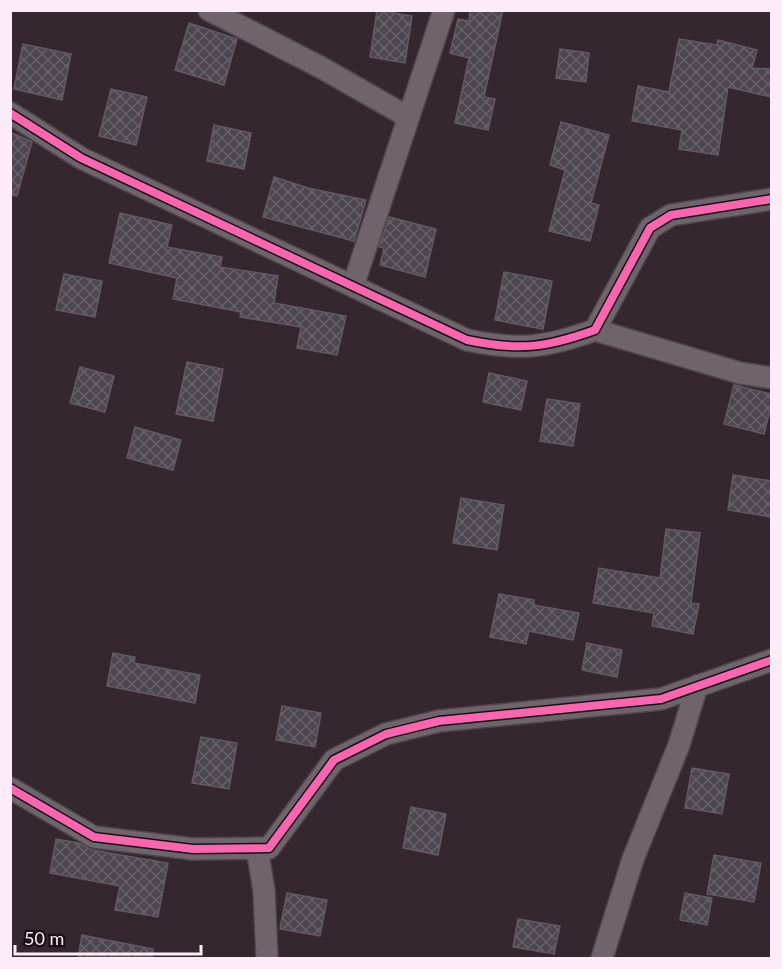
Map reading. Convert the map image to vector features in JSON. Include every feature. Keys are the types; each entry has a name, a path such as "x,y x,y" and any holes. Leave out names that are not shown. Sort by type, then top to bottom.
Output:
{"street":[{"path":"209,10 322,68 408,117"},
{"path":"353,286 444,10"},
{"path":"10,113 81,158 466,339 496,346 522,348 560,342 595,330 740,373 771,378"},
{"path":"595,330 650,228 672,215 771,199"},
{"path":"10,788 94,837 193,849 269,848 334,760 386,734 439,721 661,699 771,660"},
{"path":"602,958 633,859 679,745 697,686"},
{"path":"257,848 264,891 267,958"}],"building":[{"path":"377,10 412,16 405,63 370,57"},
{"path":"470,10 503,10 484,97 495,99 488,130 455,123 469,58 450,53 458,19 469,21"},
{"path":"189,23 237,39 224,85 175,70"},
{"path":"679,39 717,45 718,40 757,50 752,68 771,69 771,97 728,87 718,155 679,149 682,130 632,121 638,86 669,92"},
{"path":"23,44 71,54 62,100 14,89"},
{"path":"560,49 589,53 586,82 556,78"},
{"path":"111,89 147,97 136,145 99,136"},
{"path":"561,122 609,135 591,203 599,205 590,241 549,231 565,170 550,165"},
{"path":"214,125 251,133 244,169 207,161"},
{"path":"10,132 32,142 17,196 10,195"},
{"path":"274,177 308,188 366,200 354,241 263,217"},
{"path":"120,213 172,225 167,247 222,257 220,267 278,276 274,303 346,316 337,355 297,348 301,327 240,317 241,312 173,299 177,278 109,263"},
{"path":"389,217 436,229 425,277 380,265 384,248 379,247"},
{"path":"504,272 552,281 543,329 495,320"},
{"path":"64,274 102,281 95,317 56,310"},
{"path":"187,362 223,369 213,421 176,414"},
{"path":"80,367 114,376 105,412 70,403"},
{"path":"489,373 527,381 521,410 483,402"},
{"path":"734,385 771,394 771,406 764,434 724,424"},
{"path":"547,399 580,404 573,446 540,441"},
{"path":"135,427 181,440 173,470 127,458"},
{"path":"733,475 771,481 771,517 728,510"},
{"path":"461,498 504,505 497,550 453,543"},
{"path":"666,529 700,533 691,603 699,604 693,634 652,626 654,613 593,603 599,568 660,578"},
{"path":"499,594 534,600 534,605 579,613 573,640 529,631 526,644 490,637"},
{"path":"587,643 622,650 617,677 582,670"},
{"path":"113,653 135,657 134,663 200,675 195,703 107,686"},
{"path":"282,706 321,713 315,747 276,740"},
{"path":"201,737 237,743 229,789 192,783"},
{"path":"692,768 729,774 722,814 685,808"},
{"path":"411,807 446,814 438,855 403,848"},
{"path":"56,839 79,843 92,850 168,863 158,917 115,910 120,886 50,873"},
{"path":"714,855 761,863 754,902 707,894"},
{"path":"287,893 327,900 320,936 280,929"},
{"path":"685,893 712,898 707,925 680,920"},
{"path":"518,919 560,926 554,954 513,947"},
{"path":"82,935 153,949 152,958 78,958"}],"cycle path":[{"path":"10,113 81,158 467,340 502,346 546,344 595,330 650,228 671,215 772,199"},
{"path":"10,788 94,837 193,849 269,848 334,760 386,734 439,721 661,699 772,660"}]}
